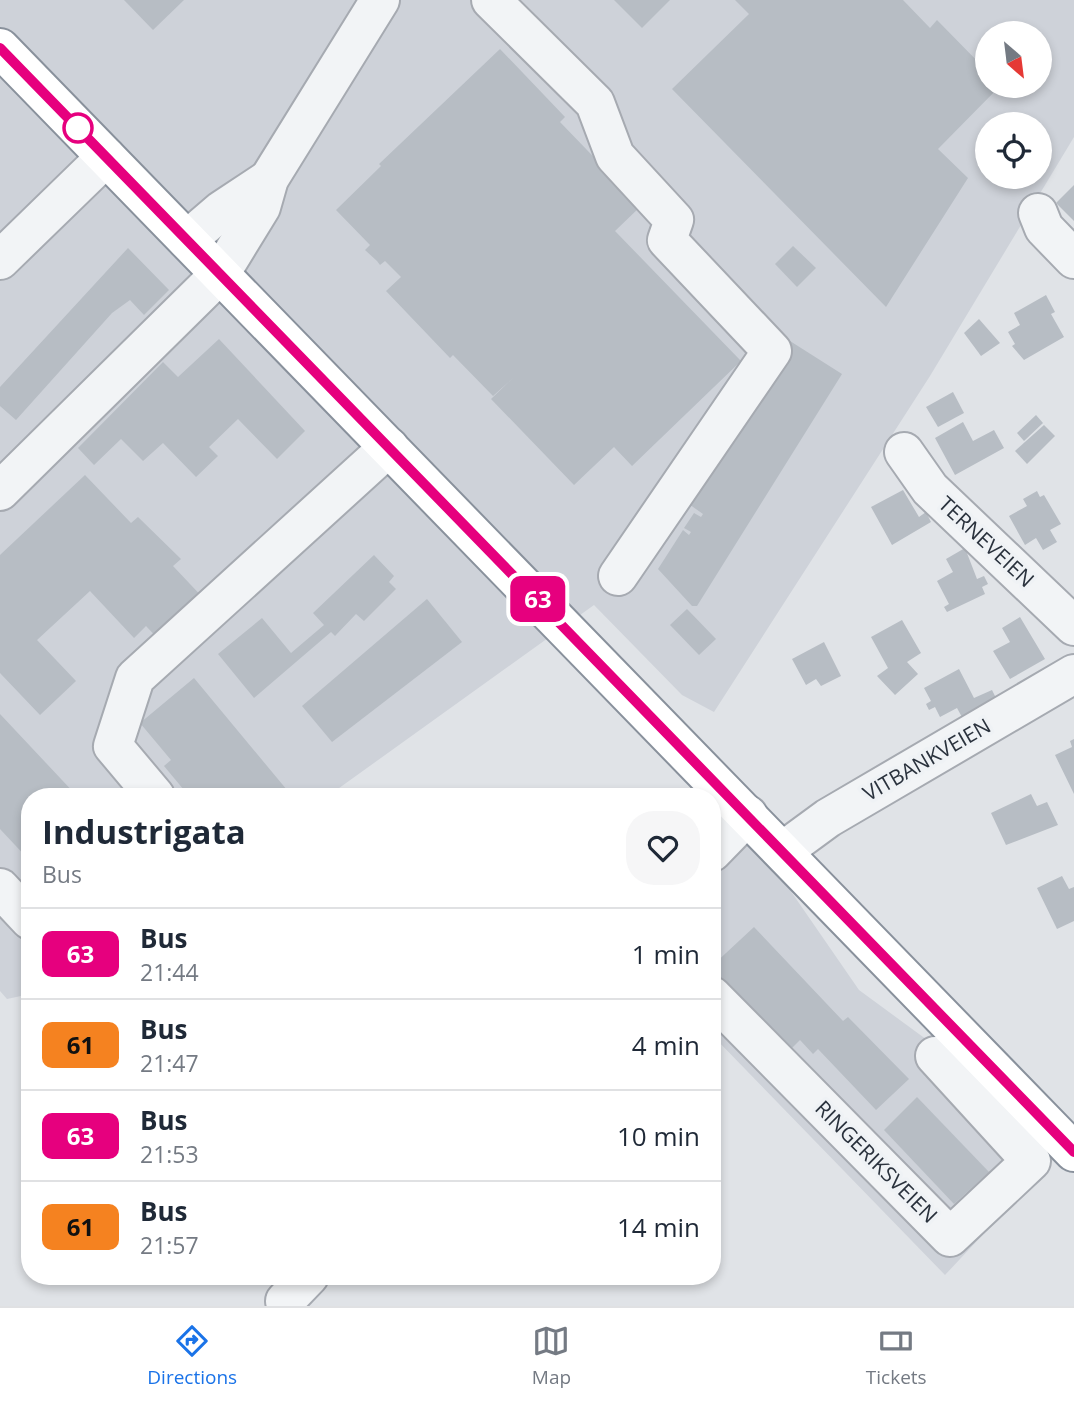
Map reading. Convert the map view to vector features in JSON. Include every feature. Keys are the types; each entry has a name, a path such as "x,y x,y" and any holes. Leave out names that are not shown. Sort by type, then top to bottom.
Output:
{"highway":[{"path":"0,48 1074,1152"}],"street":[{"path":"0,491 220,274 261,207 269,179 380,0"},
{"path":"491,0 595,103 615,156 674,220 667,240 772,351 618,576"},
{"path":"0,260 106,157"},
{"path":"187,240 222,210 269,179"},
{"path":"1038,214 1045,228 1074,259"},
{"path":"148,788 113,746 135,678 389,447"},
{"name":"TERNEVEIEN","path":"904,452 930,489 1074,626"},
{"name":"VITBANKVEIEN","path":"783,850 828,818 1074,674"},
{"path":"721,843 748,815"},
{"path":"0,888 21,910"},
{"name":"RINGERIKSVEIEN","path":"721,1005 950,1237 1031,1161 935,1056"}],"shaded area":[{"path":"0,0 1074,0 1074,137 1052,174 1052,112 975,112 975,189 1043,189 930,376 714,712 682,695 594,605 339,788 21,788 21,996 7,999 0,991"},
{"path":"712,777 720,788 705,788"},
{"path":"721,790 859,990 968,1070 1054,1159 945,1275 721,1044"}],"building":[{"path":"124,0 184,0 153,30"},
{"path":"614,0 670,0 642,28"},
{"path":"735,0 903,0 930,28 937,20 975,59 975,98 988,98 938,149 968,178 886,307 672,89 749,14"},
{"path":"500,49 565,117 560,122 641,206 615,231 741,361 632,466 614,447 574,485 491,399 513,378 493,396 453,355 450,358 386,291 401,277 385,261 380,265 365,250 370,245 336,210 381,166 379,164"},
{"path":"1074,185 1074,221 1056,203"},
{"path":"793,246 816,268 797,287 775,264"},
{"path":"128,248 169,290 144,315 130,300 112,313 16,420 0,406 0,387"},
{"path":"1046,295 1055,312 1051,314 1064,337 1024,360 1012,346 1015,344 1008,332 1020,325 1014,313"},
{"path":"979,319 1000,343 981,356 964,333"},
{"path":"219,339 305,431 277,459 238,419 209,447 218,456 196,477 163,443 143,461 121,439 94,465 78,448 163,362 178,377"},
{"path":"790,341 842,374 697,606 692,606 658,569 683,530 689,535 691,532 684,528 694,513 701,517 703,514 686,502"},
{"path":"953,392 964,413 938,427 926,407"},
{"path":"1036,415 1043,423 1024,441 1017,433"},
{"path":"963,422 973,441 994,430 1004,448 955,475 935,438"},
{"path":"1044,425 1055,436 1027,464 1015,451"},
{"path":"85,475 131,523 138,517 181,559 173,566 207,602 163,644 146,626 134,638 90,591 37,640 76,681 40,715 0,673 0,555"},
{"path":"903,490 919,517 926,512 931,522 892,545 871,507"},
{"path":"1037,491 1040,497 1044,495 1061,524 1050,530 1057,542 1043,550 1036,538 1025,545 1009,516 1027,506 1023,499"},
{"path":"965,548 977,579 984,576 988,584 982,587 985,594 947,612 944,607 949,604 937,581 953,572 946,559"},
{"path":"374,555 394,576 389,582 396,589 364,621 356,614 335,636 331,632 254,698 218,654 262,618 291,653 324,625 313,613"},
{"path":"427,599 462,642 332,742 302,706"},
{"path":"687,609 716,639 699,655 670,625"},
{"path":"1020,617 1045,659 1010,679 993,651 1010,642 1002,628"},
{"path":"902,620 921,653 907,662 918,674 895,695 877,676 888,668 871,637"},
{"path":"824,642 841,676 821,686 816,679 806,685 792,659"},
{"path":"959,669 974,698 992,690 997,700 963,719 957,708 940,717 935,707 929,710 926,704 931,701 924,688"},
{"path":"194,678 285,788 182,788 164,766 171,760 140,723"},
{"path":"0,714 69,788 21,788 21,851 0,829"},
{"path":"1074,739 1074,794 1055,755 1072,747 1070,741"},
{"path":"1031,794 1037,806 1047,802 1058,825 1006,845 991,813"},
{"path":"1062,876 1069,889 1074,887 1074,921 1057,929 1037,888"},
{"path":"754,927 843,1021 848,1017 909,1079 876,1110 818,1049 813,1054 800,1040 783,1057 721,993 721,958"},
{"path":"917,1097 989,1172 954,1204 884,1130"}],"bus line":[{"name":"63","path":"0,48 585,646 1074,1152"}]}
